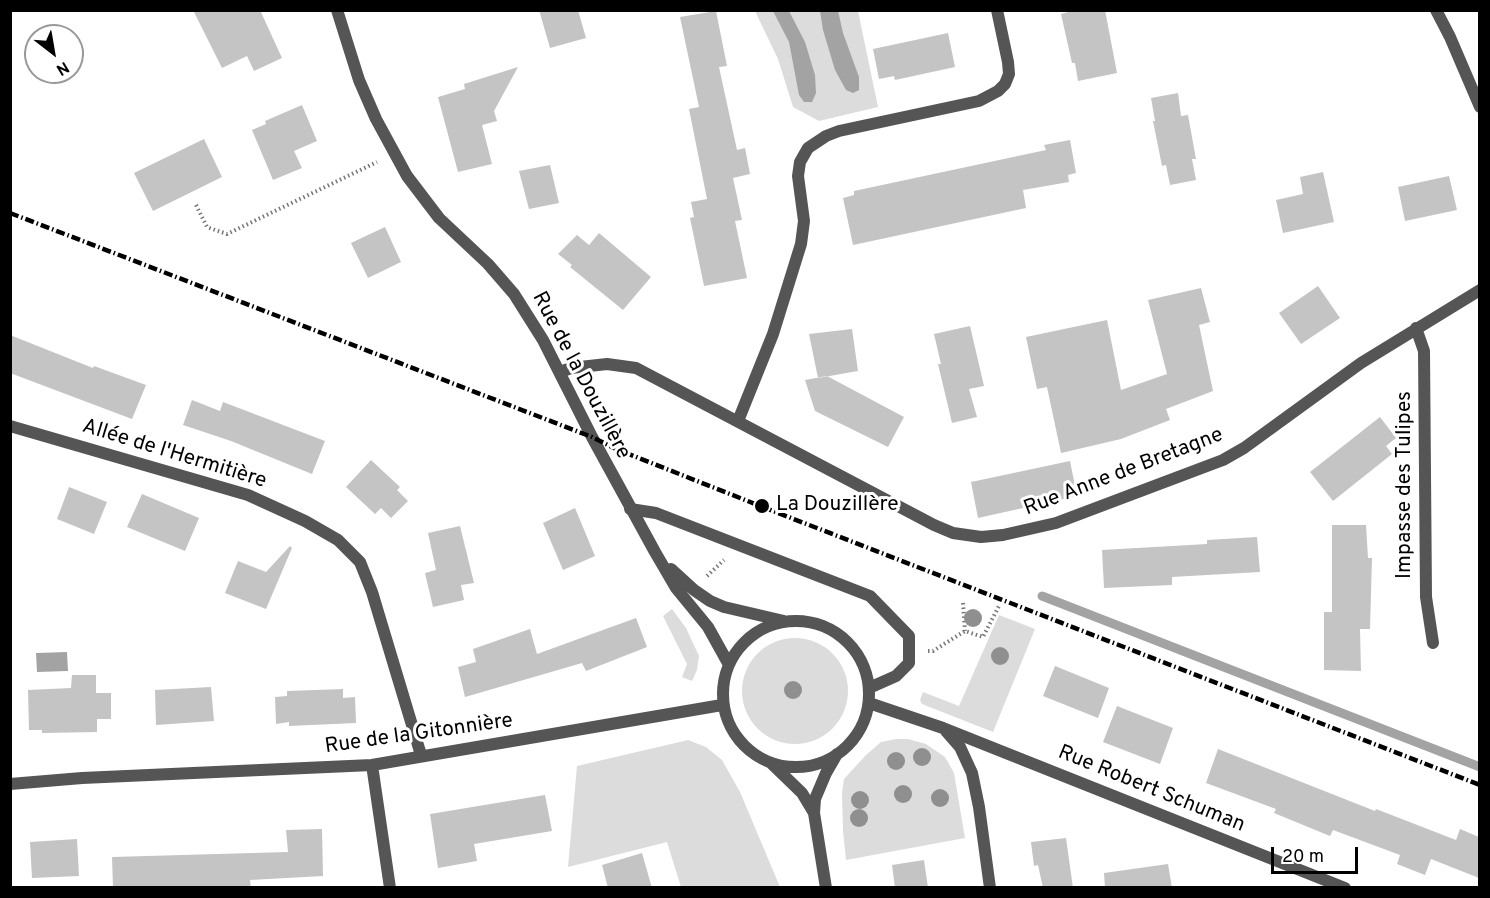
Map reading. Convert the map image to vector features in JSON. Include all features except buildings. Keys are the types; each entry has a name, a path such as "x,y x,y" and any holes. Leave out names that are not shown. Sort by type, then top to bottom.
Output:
{"street":[{"name":"Rue de la Douzillère","path":"337,10 359,80 394,155 419,194 440,218 488,264 514,294 543,340 630,509 676,588 708,627 728,663"},
{"path":"738,421 773,334 801,244 804,221 798,176 800,162 808,148 826,135 839,131 979,101 998,91 1005,84 1009,74 997,10"},
{"path":"1436,10 1450,37 1479,107"},
{"name":"Rue Anne de Bretagne","path":"560,372 571,368 607,364 636,368 953,533 981,537 1003,535 1056,523 1223,460 1244,448 1361,363 1479,290"},
{"name":"Impasse des Tulipes","path":"1416,328 1424,351 1426,597 1433,643"},
{"name":"Allée de l'Hermitière","path":"10,426 248,495 305,521 338,540 360,562 372,592 421,756"},
{"path":"630,509 656,513 870,596 909,636 909,663 896,676 869,688"},
{"name":"Rue de la Douzillère","path":"655,552 688,585 710,602 785,621"},
{"path":"785,621 809,621 832,629 850,644 864,664 869,688 869,703 862,726 848,746 829,760 806,767 783,766 761,759 742,745 729,727 722,705 722,683 728,663 742,642 760,629 785,621"},
{"name":"Rue Robert Schuman","path":"869,703 943,728 1345,888"},
{"name":"Rue de la Gitonnière","path":"10,784 82,778 372,765 722,705"},
{"path":"943,728 960,747 972,773 990,888"},
{"path":"826,888 814,813 815,799 838,753"},
{"path":"770,762 802,793 814,813"},
{"path":"372,765 390,888"}],"path":[{"path":"196,205 207,227 227,234 394,155"},
{"path":"703,580 730,555"},
{"path":"963,603 965,631 983,637 1000,604"}],"shaded area":[{"path":"755,11 858,11 878,107 819,121 793,107 778,59"},
{"path":"773,11 789,11 805,42 815,75 816,93 812,102 804,102 799,95 789,42"},
{"path":"820,11 838,11 843,33 859,77 859,90 853,93 846,90 835,70"},
{"path":"672,609 686,628 699,656 697,670 692,681 682,677 687,664 663,616"},
{"path":"999,615 1035,629 993,732 922,704 920,700 923,692 959,706"},
{"path":"795,638 815,642 832,654 844,671 848,691 844,711 832,728 815,740 795,744 775,740 758,728 746,711 742,691 746,671 758,654 775,642"},
{"path":"67,652 68,671 37,672 36,653"},
{"path":"908,739 926,744 945,757 954,773 965,838 846,860 842,793 844,779 881,742"},
{"path":"688,740 706,747 722,760 740,792 780,887 681,887 667,842 568,867 577,766"}],"waterway":[{"path":"1042,596 1480,767"}],"railway":[{"path":"10,213 592,437 616,449 773,511 1480,785"}],"place":[{"name":"La Douzillère","path":"762,506"}]}
